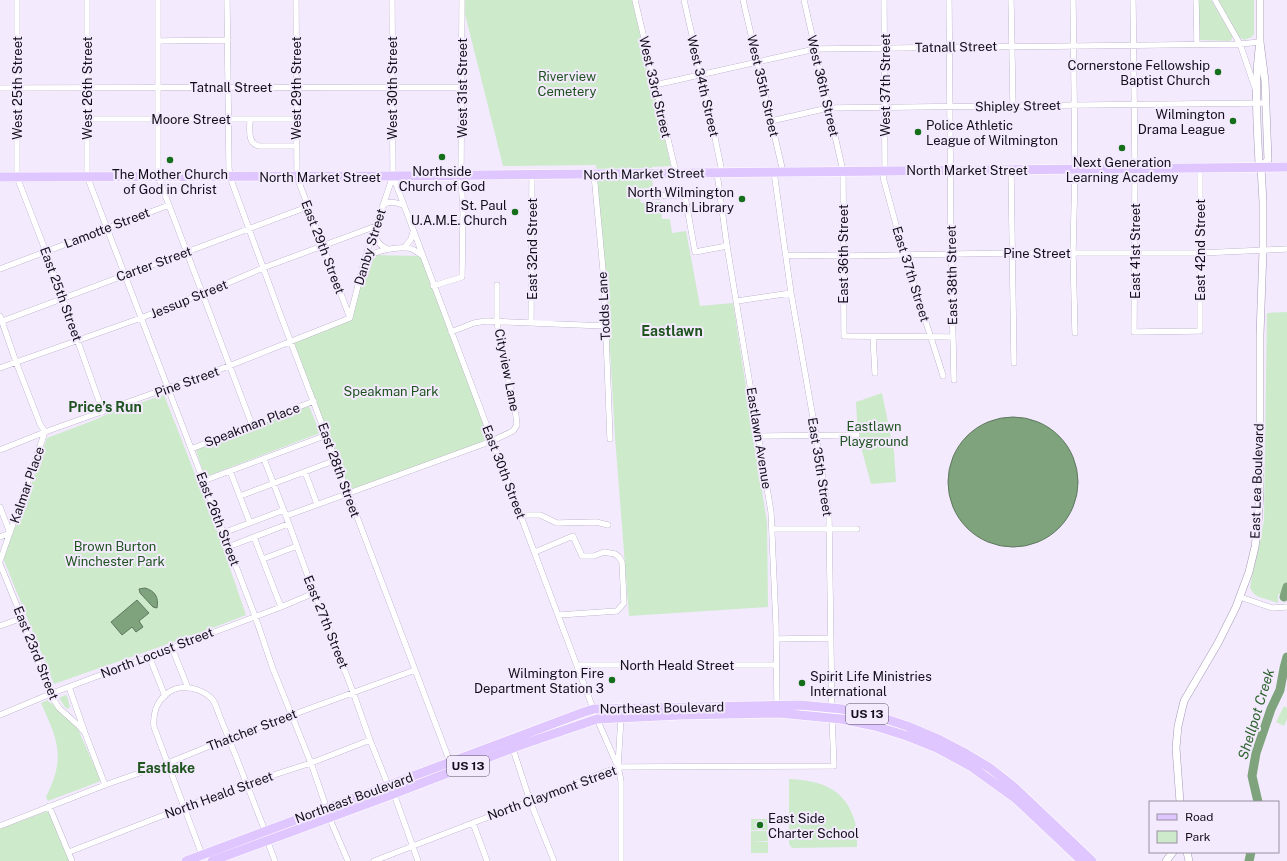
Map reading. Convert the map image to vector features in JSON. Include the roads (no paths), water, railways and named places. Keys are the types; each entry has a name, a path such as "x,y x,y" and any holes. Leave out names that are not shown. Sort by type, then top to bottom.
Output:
{"main road":[{"name":"North Market Street","path":"0,177 461,176 1287,167"},
{"path":"778,710 824,712 832,708"},
{"name":"US 13","path":"832,708 874,716 907,726 965,753 990,768 1013,786 1084,860"},
{"name":"Northeast Boulevard","path":"188,860 594,709 778,710"},
{"name":"US 13","path":"597,719 778,710 832,718 890,730 937,748 972,767 1015,798 1084,860"},
{"name":"Northeast Boulevard","path":"212,861 394,794 521,745 597,719"},
{"path":"404,790 408,785 416,780 446,769 450,765 450,762"}],"street":[{"name":"West 25th Street","path":"17,0 17,177"},
{"name":"West 26th Street","path":"87,0 87,176"},
{"path":"158,0 158,176 252,426"},
{"name":"East 28th Street","path":"227,0 228,168 230,177 347,493 450,762"},
{"name":"West 29th Street","path":"296,0 296,176"},
{"name":"West 30th Street","path":"392,0 393,176"},
{"name":"West 31st Street","path":"433,286 462,277 462,0"},
{"name":"West 33rd Street","path":"635,0 676,173"},
{"name":"West 34th Street","path":"684,0 712,123 719,172"},
{"name":"West 35th Street","path":"743,0 771,120 779,172"},
{"name":"West 36th Street","path":"804,0 843,171"},
{"name":"West 37th Street","path":"884,0 885,171"},
{"name":"East 38th Street","path":"949,0 951,253 954,380"},
{"path":"1011,0 1012,106"},
{"path":"1073,0 1076,170 1073,252 1075,333"},
{"name":"East 41st Street","path":"1133,0 1136,169 1134,332"},
{"path":"1196,0 1197,45"},
{"path":"1215,0 1240,44 1257,94"},
{"path":"1260,0 1260,42 1265,81 1268,160 1261,167"},
{"path":"158,41 228,40"},
{"name":"Tatnall Street","path":"655,85 815,49 1197,45 1260,42"},
{"name":"East Lea Boulevard","path":"1180,801 1176,748 1178,726 1184,701 1218,643 1240,597 1249,572 1255,547 1258,523 1260,492 1260,335 1263,250 1263,202 1261,167 1259,163 1257,104 1257,64 1260,42"},
{"name":"Tatnall Street","path":"0,88 462,87"},
{"name":"Shipley Street","path":"771,120 828,108 1266,103"},
{"name":"Moore Street","path":"87,119 296,120"},
{"path":"250,119 250,137 254,144 259,146 296,146"},
{"name":"East 42nd Street","path":"1134,332 1200,331 1200,168"},
{"path":"1012,169 1014,363"},
{"name":"East 36th Street","path":"843,171 844,336 873,337"},
{"name":"East 37th Street","path":"885,171 884,177 904,254 942,376"},
{"name":"Eastlawn Avenue","path":"719,172 720,195 727,246 773,529 778,710"},
{"name":"East 35th Street","path":"779,172 786,255 791,293 828,509 834,766"},
{"name":"Todds Lane","path":"594,174 604,282 610,439"},
{"name":"East 32nd Street","path":"531,324 532,175"},
{"name":"East 26th Street","path":"87,176 255,616 273,669 348,861"},
{"name":"East 29th Street","path":"296,176 350,318"},
{"name":"Danby Street","path":"350,318 365,258 393,176"},
{"name":"East 30th Street","path":"393,176 433,286 578,665 597,719 618,767"},
{"name":"East 25th Street","path":"17,177 46,252 103,412"},
{"path":"655,196 720,195"},
{"path":"685,196 695,252 727,246"},
{"path":"383,205 391,202 403,205"},
{"name":"Lamotte Street","path":"0,269 169,205"},
{"name":"Carter Street","path":"1,320 249,230 308,207"},
{"path":"375,229 376,239 380,245 390,250"},
{"name":"Jessup Street","path":"0,368 141,318 323,245 375,229"},
{"path":"404,248 411,239 413,230"},
{"path":"365,258 376,252 404,248 411,249 422,256"},
{"name":"Pine Street","path":"786,255 844,256 1073,252 1200,253 1287,249"},
{"name":"Cityview Lane","path":"492,441 513,431 517,425 497,323 496,285"},
{"path":"737,301 791,293"},
{"name":"Pine Street","path":"0,450 45,432 229,366 350,318"},
{"path":"1,320 40,424 45,432"},
{"path":"451,332 474,323 486,322 605,326"},
{"path":"875,373 873,337 953,337"},
{"name":"Speakman Place","path":"191,449 314,401"},
{"name":"Kalmar Place","path":"0,562 45,432"},
{"path":"203,481 326,435"},
{"path":"759,436 857,435"},
{"path":"223,534 250,523 317,504 492,441"},
{"name":"East 27th Street","path":"264,459 314,593 354,692 370,740 388,785"},
{"path":"240,496 336,460"},
{"path":"230,471 250,523"},
{"path":"305,472 317,504"},
{"path":"0,507 10,533 0,537"},
{"path":"521,516 540,515 557,523 596,522 608,525"},
{"path":"228,547 288,524"},
{"path":"773,529 857,529"},
{"path":"535,552 573,536 582,556 594,556 604,552 611,553 617,555 622,562 624,603 617,612 559,615"},
{"path":"254,537 281,607"},
{"path":"263,559 296,546"},
{"name":"East 23rd Street","path":"0,562 50,694 59,708 79,726 84,733"},
{"name":"North Locust Street","path":"0,715 50,694 281,607 314,593"},
{"path":"1240,597 1272,608 1284,607"},
{"path":"0,626 22,618"},
{"path":"776,639 830,638"},
{"path":"172,648 188,688"},
{"path":"149,656 165,696"},
{"name":"North Heald Street","path":"578,665 776,665"},
{"name":"Thatcher Street","path":"0,826 105,785 168,763 229,738 415,670"},
{"name":"East 23rd Street","path":"69,687 84,733 105,785"},
{"path":"202,855 185,807 155,732 153,722 156,706 165,696 176,689 188,688 201,691 213,701 265,831"},
{"path":"621,717 618,767 621,781 621,861"},
{"name":"North Heald Street","path":"69,852 246,784 311,763 370,740"},
{"path":"513,749 530,801 554,861"},
{"name":"North Claymont Street","path":"374,861 618,767 834,766"},
{"path":"394,794 418,861"},
{"path":"49,806 72,861"},
{"path":"472,823 487,861"},
{"path":"267,840 275,861"},
{"path":"1166,861 1173,853"}],"waterway":[{"name":"Shellpot Creek","path":"1284,597 1287,587"},
{"name":"Shellpot Creek","path":"1258,801 1252,776 1256,753 1271,709 1280,690 1287,657"},
{"name":"Shellpot Creek","path":"1249,861 1251,853"}],"place":[{"name":"Cornerstone Fellowship Baptist Church","path":"1218,72"},
{"name":"Wilmington Drama League","path":"1233,121"},
{"name":"Police Athletic League of Wilmington","path":"918,132"},
{"name":"Next Generation Learning Academy","path":"1122,148"},
{"name":"Northside Church of God","path":"442,157"},
{"name":"The Mother Church of God in Christ","path":"170,160"},
{"name":"North Wilmington Branch Library","path":"742,199"},
{"name":"St. Paul U.A.M.E. Church","path":"515,212"},
{"name":"Wilmington Fire Department Station 3","path":"612,680"},
{"name":"Spirit Life Ministries International","path":"802,683"},
{"name":"East Side Charter School","path":"760,825"}],"district":[{"name":"Eastlawn","path":"672,331"},
{"name":"Price’s Run","path":"105,407"},
{"name":"Eastlake","path":"166,768"}],"park label":[{"name":"Riverview Cemetery","path":"567,84"},
{"name":"Speakman Park","path":"391,391"},
{"name":"Eastlawn Playground","path":"874,434"},
{"name":"Brown Burton Winchester Park","path":"115,554"}]}
